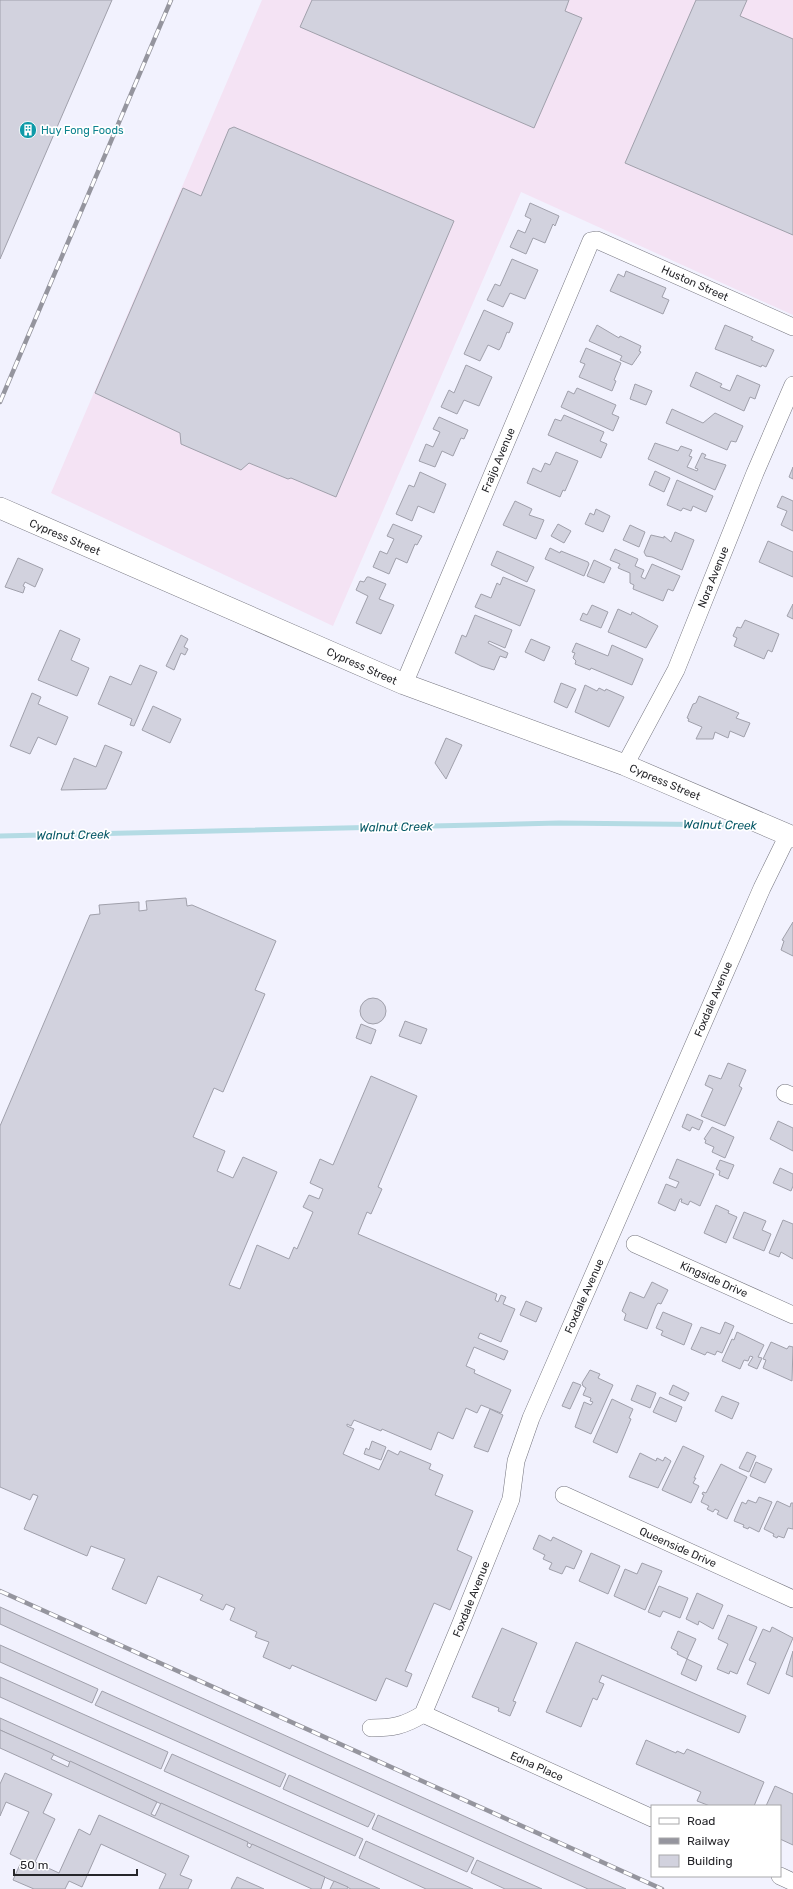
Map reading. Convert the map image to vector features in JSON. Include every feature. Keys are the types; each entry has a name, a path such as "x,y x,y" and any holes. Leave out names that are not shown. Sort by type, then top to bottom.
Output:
{"street":[{"name":"Huston Street","path":"597,240 793,327"},
{"name":"Fraijo Avenue","path":"404,684 587,248 591,241 597,240"},
{"name":"Nora Avenue","path":"625,765 676,670 755,473 793,384"},
{"name":"Cypress Street","path":"0,508 404,684 625,765 731,810 789,837"},
{"name":"Foxdale Avenue","path":"423,1714 510,1499 516,1461 531,1418 772,868 789,837"},
{"name":"Kingside Drive","path":"634,1244 793,1315"},
{"name":"Queenside Drive","path":"564,1495 793,1600"},
{"path":"371,1728 392,1728 411,1722 423,1714"},
{"name":"Edna Place","path":"423,1714 651,1818"},
{"path":"781,1876 793,1882"}],"shaded area":[{"path":"262,0 793,0 793,315 521,192 333,626 51,493"}],"building":[{"name":"Huy Fong Foods","path":"0,0 112,0 0,259"},
{"path":"312,0 569,0 565,11 582,18 534,128 300,27"},
{"path":"696,0 747,0 740,16 793,39 793,235 625,163"},
{"path":"234,127 454,221 336,497 291,478 288,479 249,463 241,470 181,444 180,433 95,393 183,188 201,196 229,129"},
{"path":"530,203 559,216 555,226 553,224 545,243 533,238 526,254 510,247 518,230 525,233 531,219 525,216"},
{"path":"512,259 538,270 525,299 510,293 503,307 487,300 495,284 500,286"},
{"path":"626,271 666,288 662,297 669,300 663,314 610,291 618,274 624,277"},
{"path":"484,310 513,323 499,350 488,345 480,361 464,354"},
{"path":"597,325 619,338 620,336 641,346 639,351 641,352 632,365 620,360 622,356 589,341"},
{"path":"725,325 753,337 751,340 774,350 766,367 762,365 761,367 715,349"},
{"path":"586,348 621,363 614,380 616,381 612,391 579,377 585,364 580,362"},
{"path":"466,365 492,377 479,406 464,400 457,414 441,407 449,390 454,393"},
{"path":"696,372 722,384 720,387 730,391 737,375 760,385 755,399 750,397 744,411 690,386"},
{"path":"635,384 652,391 646,405 630,399"},
{"path":"577,388 616,405 612,414 619,417 613,431 561,407 568,391 574,394"},
{"path":"672,409 703,423 715,413 743,426 736,442 731,441 727,450 666,423"},
{"path":"564,415 604,432 600,441 607,444 601,458 548,435 555,419 561,421"},
{"path":"439,417 468,430 464,439 461,438 453,456 442,451 435,467 419,461 426,444 433,447 440,432 433,429"},
{"path":"655,443 678,451 681,446 692,450 689,456 692,457 687,467 697,471 698,469 695,468 702,453 706,455 704,458 726,465 715,490 648,459"},
{"path":"556,452 578,461 565,491 563,490 560,497 527,483 533,468 541,472 545,463 550,465"},
{"path":"793,467 793,479 789,477"},
{"path":"655,471 670,478 664,492 649,485"},
{"path":"420,472 446,484 434,513 418,506 412,521 396,514 409,485 414,487"},
{"path":"677,480 713,496 706,512 693,506 691,511 683,508 681,511 667,505"},
{"path":"782,496 793,501 793,531 781,525 787,511 777,507"},
{"path":"515,501 532,509 529,515 544,520 536,539 503,525"},
{"path":"596,509 610,516 603,532 585,524 590,513 594,515"},
{"path":"393,524 422,536 417,545 415,544 407,563 396,558 389,574 373,567 380,551 387,554 394,539 387,536"},
{"path":"558,524 571,531 564,543 551,536"},
{"path":"630,525 645,532 639,547 623,540"},
{"path":"675,532 694,540 682,570 652,557 646,556 644,552 651,535 664,538 664,536 671,542"},
{"path":"768,541 793,552 793,577 759,562"},
{"path":"550,548 560,553 561,551 588,562 589,564 584,576 545,559"},
{"path":"615,549 638,559 635,566 644,570 641,577 645,579 652,564 680,576 673,591 668,589 663,601 633,589 634,585 630,583 630,573 618,568 620,564 610,560"},
{"path":"497,551 534,567 527,582 491,565"},
{"path":"18,558 43,569 35,587 25,582 23,586 25,587 23,593 5,587"},
{"path":"594,560 611,568 604,583 587,576"},
{"path":"367,577 386,584 379,599 394,605 381,634 356,623 368,596 356,590 360,581 364,582"},
{"path":"503,577 535,590 520,626 475,607 481,594 491,598 497,583 500,585"},
{"path":"793,604 793,619 787,616"},
{"path":"592,605 608,612 601,628 580,620 583,613 587,615"},
{"path":"618,609 631,615 632,612 658,626 646,648 608,632"},
{"path":"475,615 512,630 505,648 489,641 488,643 508,653 506,658 500,656 494,670 481,666 455,653 462,635 466,637"},
{"path":"745,620 779,634 772,652 768,650 764,659 734,646 737,638 733,636 737,627 741,628"},
{"path":"60,630 80,639 71,660 89,668 77,696 38,680"},
{"path":"181,635 188,639 184,647 188,649 185,655 181,653 174,670 166,666"},
{"path":"531,639 550,647 544,661 525,652"},
{"path":"576,643 608,656 612,645 643,659 632,685 591,668 590,670 575,664 576,661 573,658 575,653 572,652"},
{"path":"140,665 157,672 134,726 130,725 132,719 98,704 110,676 131,685"},
{"path":"561,683 576,689 567,708 554,702"},
{"path":"585,685 597,691 599,688 605,691 606,689 624,697 609,727 575,712"},
{"path":"32,693 41,697 38,704 68,717 56,745 38,737 30,754 10,746"},
{"path":"699,696 739,713 736,718 750,723 744,737 730,731 728,738 715,732 713,739 696,739 702,727 688,721 689,719 687,718 693,704 696,703"},
{"path":"153,706 181,719 170,743 142,730"},
{"path":"446,738 462,745 446,779 435,763"},
{"path":"105,745 122,752 106,789 61,790 74,758 96,767"},
{"path":"186,898 187,906 192,905 276,941 255,990 265,994 223,1092 214,1088 193,1137 225,1151 217,1171 233,1178 243,1157 277,1172 229,1285 240,1289 257,1245 289,1259 294,1247 297,1249 313,1212 303,1207 309,1195 319,1199 323,1189 310,1183 320,1159 333,1165 371,1076 417,1096 378,1187 382,1189 371,1214 367,1212 358,1234 497,1294 495,1300 498,1302 501,1295 506,1297 503,1304 515,1309 501,1342 480,1333 478,1338 508,1351 504,1360 474,1347 466,1366 475,1370 474,1373 511,1390 501,1413 481,1405 477,1413 466,1408 453,1439 438,1432 431,1450 382,1429 381,1431 354,1420 351,1426 347,1424 347,1426 354,1429 343,1454 379,1470 388,1450 398,1455 400,1451 431,1464 429,1469 443,1475 435,1495 473,1511 457,1550 472,1557 450,1610 434,1603 405,1671 412,1674 407,1687 386,1678 376,1701 292,1665 290,1669 263,1657 269,1642 255,1637 257,1632 230,1620 235,1608 226,1604 223,1610 200,1600 203,1595 158,1576 146,1604 112,1589 125,1559 91,1546 87,1556 24,1529 38,1496 33,1494 30,1500 0,1487 0,1126 90,915 100,914 99,905 139,902 139,911 147,910 146,901"},
{"path":"793,922 793,956 781,950 784,941 782,940"},
{"path":"373,998 382,1002 386,1011 382,1020 373,1024 364,1020 360,1011 364,1002"},
{"path":"405,1021 427,1029 421,1044 399,1036"},
{"path":"361,1024 376,1030 371,1044 356,1038"},
{"path":"728,1063 746,1070 739,1086 742,1088 725,1126 701,1116 713,1089 705,1085 709,1075 721,1079"},
{"path":"687,1114 703,1121 699,1130 692,1127 690,1131 682,1127"},
{"path":"778,1121 793,1128 793,1151 770,1139"},
{"path":"712,1127 734,1137 725,1158 712,1152 714,1147 705,1143 706,1140 704,1139"},
{"path":"677,1159 714,1174 700,1206 690,1201 688,1205 681,1202 682,1199 680,1199 675,1211 658,1203 666,1184 676,1188 679,1182 669,1178"},
{"path":"720,1160 734,1165 728,1179 719,1175 720,1171 716,1169"},
{"path":"780,1168 793,1174 793,1186 791,1191 773,1183"},
{"path":"716,1205 729,1211 728,1213 737,1217 726,1243 704,1233"},
{"path":"744,1212 766,1221 762,1230 771,1234 764,1251 733,1238"},
{"path":"783,1220 793,1224 793,1259 781,1252 779,1257 769,1253"},
{"path":"652,1282 668,1290 661,1304 658,1303 656,1306 647,1329 624,1320 626,1314 622,1311 630,1292 644,1298"},
{"path":"526,1301 542,1308 536,1322 520,1315"},
{"path":"663,1312 692,1324 684,1345 661,1335 663,1331 656,1328"},
{"path":"725,1322 734,1326 722,1353 717,1351 715,1355 707,1352 705,1355 691,1349 701,1327 720,1334"},
{"path":"737,1332 764,1345 758,1357 762,1358 757,1369 748,1365 753,1357 750,1356 748,1361 744,1360 740,1369 722,1361 732,1339 734,1340"},
{"path":"771,1342 787,1349 789,1346 793,1347 792,1381 763,1368 766,1360 763,1359"},
{"path":"590,1370 600,1374 598,1378 613,1385 591,1434 575,1427 584,1402 591,1405 593,1402 590,1401 591,1398 583,1395 586,1388 582,1383"},
{"path":"573,1382 581,1385 570,1409 562,1406"},
{"path":"637,1385 656,1393 650,1408 631,1400"},
{"path":"673,1385 689,1393 685,1401 669,1394"},
{"path":"722,1396 739,1403 732,1419 715,1411"},
{"path":"660,1397 682,1407 676,1422 653,1412"},
{"path":"612,1399 633,1409 629,1418 631,1419 617,1453 593,1442"},
{"path":"490,1409 503,1415 488,1452 474,1447"},
{"path":"372,1441 386,1447 381,1460 364,1454 366,1448 369,1450"},
{"path":"683,1446 704,1456 694,1478 696,1478 693,1483 699,1486 691,1503 662,1490"},
{"path":"747,1452 756,1456 749,1472 739,1468"},
{"path":"640,1453 656,1461 657,1458 663,1461 665,1457 671,1461 658,1488 629,1477"},
{"path":"756,1462 772,1469 765,1483 750,1476"},
{"path":"721,1464 747,1477 727,1519 717,1514 719,1511 715,1509 713,1512 707,1509 709,1506 701,1502 704,1495 702,1494 703,1492 706,1493"},
{"path":"759,1497 772,1502 759,1532 749,1527 748,1529 743,1527 744,1525 734,1521 742,1502 746,1504 748,1500 756,1503"},
{"path":"777,1501 790,1507 791,1503 793,1503 793,1529 788,1528 784,1538 778,1536 777,1538 773,1536 774,1534 764,1529"},
{"path":"539,1535 551,1541 553,1537 582,1551 574,1569 566,1566 562,1574 549,1569 552,1563 543,1559 545,1555 533,1549"},
{"path":"591,1553 620,1566 608,1594 579,1581"},
{"path":"642,1563 662,1571 645,1610 614,1596 625,1569 637,1574"},
{"path":"659,1586 688,1598 680,1618 663,1611 660,1617 648,1612"},
{"path":"697,1593 723,1605 713,1629 699,1621 698,1625 686,1619"},
{"path":"0,1607 626,1889 588,1889 0,1624"},
{"path":"728,1615 757,1627 737,1674 730,1671 729,1674 717,1669 728,1644 718,1639"},
{"path":"772,1627 793,1638 769,1694 747,1684 756,1663 749,1660 763,1629 770,1632"},
{"path":"502,1628 537,1643 513,1701 516,1702 510,1716 498,1711 499,1708 472,1697"},
{"path":"678,1631 696,1639 687,1659 677,1654 678,1652 671,1648"},
{"path":"576,1642 746,1716 739,1733 602,1675 599,1682 604,1684 597,1700 593,1698 581,1727 546,1712"},
{"path":"0,1645 98,1689 92,1703 0,1662"},
{"path":"793,1651 793,1677 786,1674"},
{"path":"687,1659 702,1666 696,1681 681,1674"},
{"path":"0,1677 168,1752 161,1769 0,1697"},
{"path":"102,1691 286,1774 280,1787 95,1705"},
{"path":"0,1718 380,1889 351,1889 157,1802 0,1730"},
{"path":"0,1730 54,1754 51,1759 68,1767 70,1761 157,1802 151,1814 155,1816 161,1803 248,1842 247,1846 250,1848 252,1844 325,1877 321,1889 312,1889 0,1748"},
{"path":"646,1740 676,1753 677,1751 684,1754 687,1749 764,1782 754,1805 707,1805 697,1801 701,1792 636,1764"},
{"path":"172,1754 363,1839 355,1856 164,1771"},
{"path":"5,1773 52,1794 43,1813 55,1819 35,1862 59,1873 79,1829 90,1835 99,1815 189,1856 180,1875 192,1880 188,1889 159,1889 166,1874 101,1844 82,1887 69,1881 65,1889 34,1889 13,1880 22,1860 10,1854 29,1812 6,1802 0,1816 0,1784"},
{"path":"289,1775 375,1814 368,1827 283,1789"},
{"path":"775,1786 793,1794 793,1845 781,1839 781,1805 766,1805"},
{"path":"378,1815 474,1858 467,1872 372,1829"},
{"path":"366,1841 473,1889 426,1889 359,1858"},
{"path":"477,1860 542,1889 505,1889 471,1873"},
{"path":"237,1877 264,1889 231,1889"},
{"path":"334,1881 348,1887 347,1889 330,1889"}],"waterway":[{"name":"Walnut Creek","path":"0,836 559,823 744,825"}],"railway":[{"path":"0,402 171,0"},
{"path":"0,1591 662,1889"}],"place":[{"name":"Huy Fong Foods","path":"28,130"}]}
